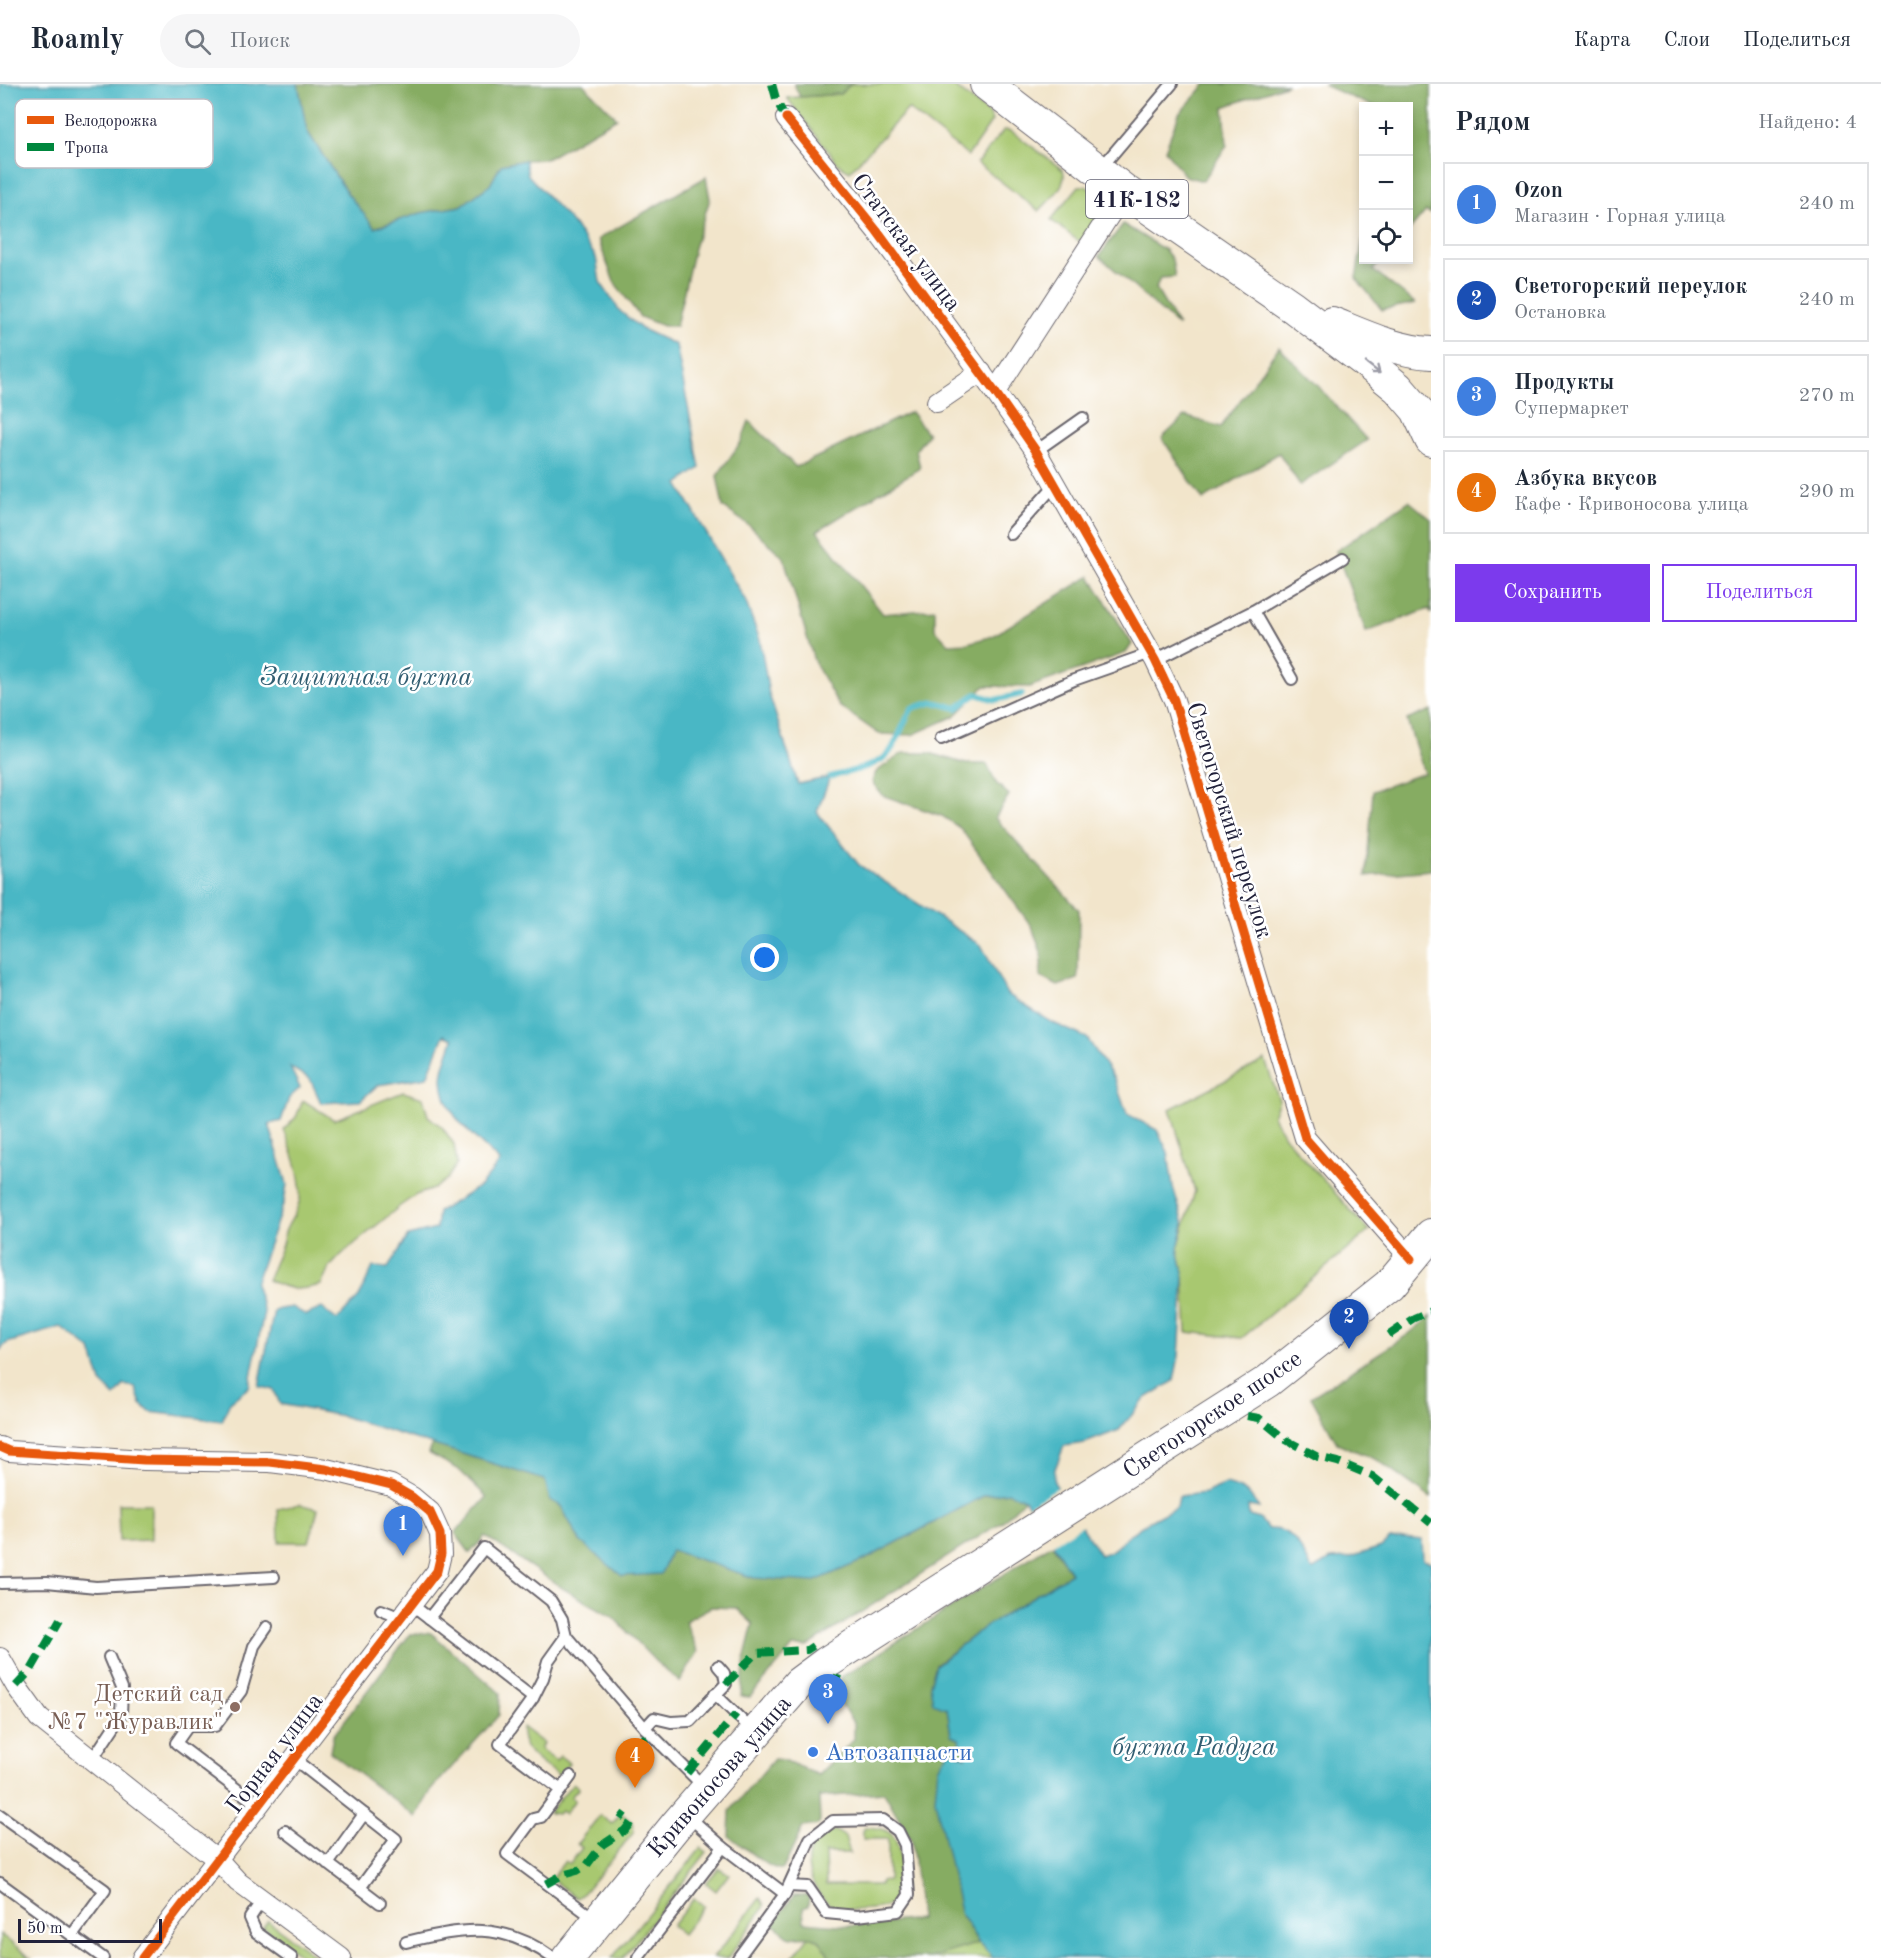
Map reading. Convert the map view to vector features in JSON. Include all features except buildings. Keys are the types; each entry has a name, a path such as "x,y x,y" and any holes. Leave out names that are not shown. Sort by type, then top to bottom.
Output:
{"main road":[{"name":"41К-182","path":"986,84 1125,191 1293,307 1398,388 1417,410 1431,440"},
{"name":"41К-182","path":"1293,307 1385,344 1431,353"},
{"name":"Светогорское шоссе","path":"1015,1542 1268,1381 1381,1292 1424,1248"},
{"name":"Кривоносова улица","path":"568,1958 596,1921 799,1683 826,1663 1015,1542"}],"street":[{"name":"Статская улица","path":"786,118 877,231 995,392"},
{"path":"995,392 1125,191"},
{"path":"937,402 981,372"},
{"name":"Светогорский переулок","path":"995,392 1036,451 1153,657 1174,700 1305,1138 1424,1248"},
{"name":"Горная улица","path":"3,1454 270,1462 326,1469 391,1485 412,1497 430,1512 440,1534 441,1554 437,1571 142,1958"},
{"path":"0,1658 16,1686 39,1718 218,1860 238,1882 341,1958"}],"lane":[{"path":"1099,171 1172,84"},
{"path":"1036,451 1083,417"},
{"path":"1011,534 1055,485"},
{"path":"941,739 1074,680 1153,657 1253,611 1343,558"},
{"path":"1253,611 1292,679"},
{"path":"429,1618 484,1548 550,1601 562,1619 566,1636 645,1728 687,1773 707,1790"},
{"path":"0,1583 47,1582 96,1587 274,1577"},
{"path":"381,1610 406,1611 429,1618 533,1698"},
{"path":"259,1806 176,1743 188,1726 215,1726 241,1691 254,1646 267,1627"},
{"path":"561,1790 500,1744 533,1698 548,1661 566,1636"},
{"path":"92,1760 121,1716 122,1688 109,1657"},
{"path":"645,1728 654,1718 670,1722 690,1720 726,1684 724,1673 718,1666"},
{"path":"715,1694 756,1734"},
{"path":"294,1759 396,1839 360,1888"},
{"path":"571,1776 540,1817 533,1819 507,1854 596,1921"},
{"path":"328,1864 364,1814"},
{"path":"686,1814 723,1847 787,1890 808,1887 826,1913 857,1916 898,1911 909,1895 905,1845 898,1831 883,1820 832,1821 810,1839 787,1890 738,1958"},
{"path":"0,1815 105,1890 72,1935"},
{"path":"285,1831 380,1904"},
{"path":"638,1958 723,1847"},
{"path":"0,1883 103,1958"},
{"path":"262,1900 250,1918 256,1932 292,1958"},
{"path":"406,1942 449,1932 483,1930 515,1935 540,1948 553,1958"}],"green space":[{"path":"298,84 583,84 617,118 546,159 501,165 490,185 461,206 421,213 374,228 347,193 307,131"},
{"path":"794,84 851,84 840,94 800,97"},
{"path":"851,84 951,84 990,114 992,121 968,156 908,109 850,171 839,165 787,98 840,94"},
{"path":"1206,84 1288,84 1224,107 1227,145 1203,181 1185,176 1165,150 1179,114"},
{"path":"1324,84 1431,84 1431,214 1426,211 1413,226 1413,102 1363,102"},
{"path":"1004,130 1011,131 1063,170 1064,176 1060,187 1039,211 977,163"},
{"path":"706,177 710,199 694,248 676,326 663,326 640,317 614,282 598,239"},
{"path":"1079,186 1086,186 1106,202 1106,206 1083,241 1077,240 1051,220"},
{"path":"1123,224 1165,250 1172,259 1175,277 1160,278 1156,289 1178,326 1099,256"},
{"path":"1359,261 1359,264 1379,264 1373,270 1415,303 1382,310 1356,278"},
{"path":"1279,347 1367,440 1300,485 1279,453 1203,500 1162,438 1185,416 1221,427"},
{"path":"911,412 928,434 916,450 920,468 817,531 883,614 935,609 935,629 949,644 968,643 993,636 1090,576 1132,644 1126,653 1029,687 985,686 955,716 912,735 879,734 839,706 814,661 784,558 750,526 723,507 717,476 741,442 749,421 796,467"},
{"path":"1409,501 1431,519 1431,614 1429,609 1366,632 1336,551"},
{"path":"1431,710 1431,870 1366,876 1373,791 1424,773 1407,720"},
{"path":"903,753 930,753 966,764 987,764 996,783 1009,795 995,818 1079,910 1078,979 1058,986 1040,977 1042,955 1032,927 961,829 942,816 882,795 872,782 876,772"},
{"path":"1265,1060 1279,1100 1273,1116 1284,1136 1369,1231 1242,1338 1187,1332 1184,1277 1178,1248 1195,1191 1170,1109"},
{"path":"403,1092 423,1098 428,1116 442,1127 454,1144 457,1164 447,1179 400,1206 341,1255 329,1268 321,1285 294,1288 268,1280 300,1198 298,1172 284,1130 296,1117 303,1100 334,1120"},
{"path":"1431,1316 1431,1498 1379,1461 1337,1443 1311,1397 1406,1336"},
{"path":"432,1444 545,1480 550,1500 561,1506 580,1541 671,1550 754,1578 866,1559 985,1495 1008,1492 1025,1499 1002,1522 807,1647 793,1647 750,1697 741,1696 745,1656 753,1624 736,1608 711,1607 685,1621 698,1652 680,1682 656,1662 612,1616 564,1589 485,1536 470,1553 455,1533 487,1497 458,1469 428,1453"},
{"path":"118,1504 151,1504 151,1540 119,1541"},
{"path":"300,1504 318,1509 309,1542 279,1542 278,1509"},
{"path":"1052,1544 1071,1573 983,1628 936,1664 930,1685 947,1707 951,1735 959,1738 966,1758 950,1750 961,1915 979,1943 930,1958 830,1958 816,1938 806,1936 791,1938 773,1924 794,1895 809,1897 808,1906 803,1908 804,1922 850,1926 920,1919 912,1842 884,1792 819,1797 820,1822 817,1825 803,1827 783,1869 777,1869 763,1862 729,1836 730,1811 774,1759 784,1760 818,1775 854,1739 854,1724 836,1696 841,1677"},
{"path":"431,1633 500,1693 499,1715 432,1789 416,1817 330,1752 333,1736 410,1634"},
{"path":"522,1727 543,1743 540,1749 556,1761 560,1756 569,1763 559,1776 528,1750 522,1736"},
{"path":"573,1783 579,1788 571,1797 575,1800 565,1814 561,1811 558,1814 548,1813"},
{"path":"621,1813 632,1822 634,1832 582,1895 577,1898 551,1879 565,1861 570,1864 582,1848 577,1844 600,1815 612,1824"},
{"path":"865,1827 883,1830 894,1837 899,1850 902,1895 895,1902 877,1908 855,1910 836,1908 818,1893 814,1885 809,1869 810,1852 817,1839 835,1830 845,1837 850,1853 825,1853 826,1885 880,1885 881,1881 888,1880 888,1839 863,1839"},
{"path":"701,1848 707,1852 623,1958 612,1958"},
{"path":"719,1868 729,1874 716,1891 706,1883"},
{"path":"694,1898 704,1906 682,1934 672,1926"},
{"path":"760,1898 764,1905 762,1910 728,1958 713,1958"},
{"path":"268,1921 318,1958 304,1958 263,1927"},
{"path":"0,1934 31,1958 0,1958"},
{"path":"810,1935 823,1943 830,1958 792,1958"},
{"path":"979,1943 993,1958 899,1958 901,1957"}],"water":[{"name":"Защитная бухта","path":"0,84 298,84 307,131 347,193 375,228 421,213 461,206 490,185 501,165 525,160 528,175 573,224 596,257 600,282 620,311 642,329 676,345 700,468 678,484 745,600 760,640 769,694 798,784 830,777 817,812 859,865 981,945 1007,994 1051,1022 1087,1038 1114,1078 1127,1114 1157,1130 1168,1152 1173,1187 1184,1224 1178,1248 1184,1277 1179,1356 1174,1381 1146,1398 1119,1430 1085,1443 1064,1446 1055,1469 1054,1482 1100,1555 1113,1550 1133,1532 1177,1507 1179,1496 1205,1493 1226,1484 1245,1492 1259,1508 1248,1506 1249,1516 1260,1519 1268,1529 1277,1529 1291,1536 1313,1570 1331,1559 1348,1558 1381,1547 1390,1539 1422,1540 1423,1560 1431,1562 1431,1958 993,1958 979,1943 961,1915 935,1799 938,1768 950,1750 966,1757 959,1738 951,1735 947,1708 933,1703 930,1685 936,1665 983,1628 1071,1573 1025,1499 1008,1492 985,1495 866,1559 813,1582 754,1578 671,1550 661,1574 622,1576 580,1541 561,1506 550,1500 545,1480 342,1416 280,1404 274,1390 259,1386 274,1310 292,1307 306,1315 322,1308 337,1320 359,1297 373,1267 388,1268 408,1236 436,1229 438,1212 480,1186 500,1162 463,1125 448,1104 442,1074 453,1039 444,1035 427,1077 378,1085 360,1101 321,1103 310,1079 290,1067 300,1088 289,1098 281,1121 269,1124 287,1184 284,1202 255,1284 264,1312 249,1387 230,1402 222,1421 150,1412 141,1404 135,1387 124,1385 115,1396 101,1382 91,1350 61,1327 7,1343 0,1350"}],"pier":[{"path":"1060,1486 1084,1524 1050,1546 1026,1507"}],"waterway":[{"path":"830,777 874,764 888,754 912,708 934,702 957,708 976,694 995,700 1022,694"}],"marked path":[{"path":"772,84 777,102 786,118"},
{"path":"1389,1335 1414,1318 1431,1311"},
{"path":"1247,1416 1259,1418 1286,1440 1318,1457 1338,1462 1372,1476 1431,1523"},
{"path":"16,1686 31,1670 60,1620"},
{"path":"726,1684 756,1653 807,1650 813,1646"},
{"path":"824,1709 831,1698 838,1675"},
{"path":"687,1773 736,1714"},
{"path":"635,1747 650,1733"},
{"path":"546,1884 587,1865 602,1845 625,1830 631,1822 620,1814"}],"cycle path":[{"path":"786,118 877,231 1036,451 1155,660 1174,700 1305,1138 1411,1259"},
{"path":"0,1447 9,1451 144,1460 270,1462 326,1469 391,1485 412,1497 430,1512 440,1534 441,1554 437,1571 142,1958"}],"place":[{"name":"Светогорский переулок","path":"1349,1349"},
{"name":"Ozon","path":"403,1556"},
{"name":"Детский сад №7 \"Журавлик\"","path":"235,1707"},
{"name":"Продукты","path":"828,1724"},
{"name":"Автозапчасти","path":"813,1752"},
{"name":"Азбука вкусов","path":"635,1788"}],"water label":[{"name":"бухта Радуга","path":"1194,1746"}]}
